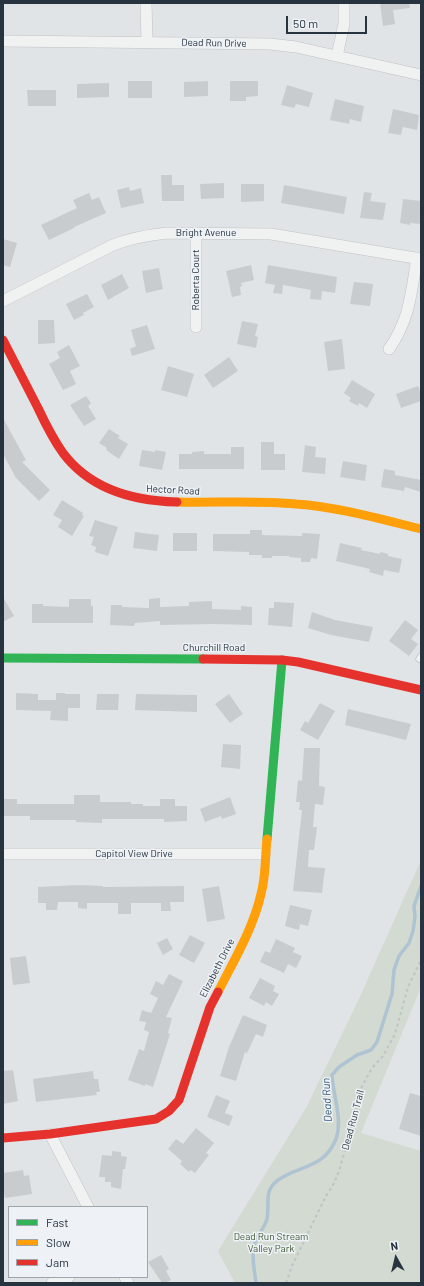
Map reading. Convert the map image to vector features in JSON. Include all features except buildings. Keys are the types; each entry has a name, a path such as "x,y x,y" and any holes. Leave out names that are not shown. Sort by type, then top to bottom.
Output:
{"street":[{"path":"146,3 147,42"},
{"path":"337,56 344,24 344,3"},
{"name":"Dead Run Drive","path":"3,41 270,44 296,47 421,75"},
{"name":"Bright Avenue","path":"3,301 119,242 132,238 167,233 271,234 419,259"},
{"name":"Roberta Court","path":"196,233 196,327"},
{"path":"389,349 404,323 419,259"},
{"name":"Hector Road","path":"3,340 53,438 65,455 77,468 91,479 108,489 126,496 165,502 273,502 309,505 340,510 421,529"},
{"name":"Churchill Road","path":"3,658 282,660 298,662 421,690"},
{"name":"Elizabeth Drive","path":"3,1138 50,1134 156,1119 165,1115 179,1100 210,1007 250,929 262,892 282,660"},
{"name":"Capitol View Drive","path":"3,854 265,854"},
{"path":"50,1134 87,1206"},
{"path":"52,1283 66,1278"}],"path":[{"name":"Dead Run Trail","path":"286,1283 292,1266 339,1171 350,1134 360,1090 372,1068 383,1056 395,1034 406,994 421,960"}],"green space":[{"name":"Dead Run Stream Valley Park","path":"421,860 421,987 361,1133 421,1151 421,1283 235,1283 218,1251 306,1108 358,1001"}],"waterway":[{"name":"Dead Run","path":"256,1283 253,1250 256,1239 267,1219 270,1189 273,1184 286,1175 310,1165 325,1156 331,1149 336,1139 338,1131 338,1115 332,1075 339,1067 357,1055 371,1050 377,1042 392,994 394,970 399,956 409,943 413,931 415,917 414,906 421,886"}],"traffic: fast":[{"path":"3,658 203,659"},
{"path":"267,839 282,660"}],"traffic: slow":[{"path":"177,502 266,502 312,506 359,514 421,529"},
{"path":"218,992 242,944 258,907 264,881 267,839"}],"traffic: jam":[{"path":"3,340 53,437 63,453 74,465 86,476 114,491 145,499 177,502"},
{"path":"203,659 282,660 298,662 421,690"},
{"path":"3,1138 50,1134 156,1119 169,1111 179,1100 210,1007 218,992"}]}
